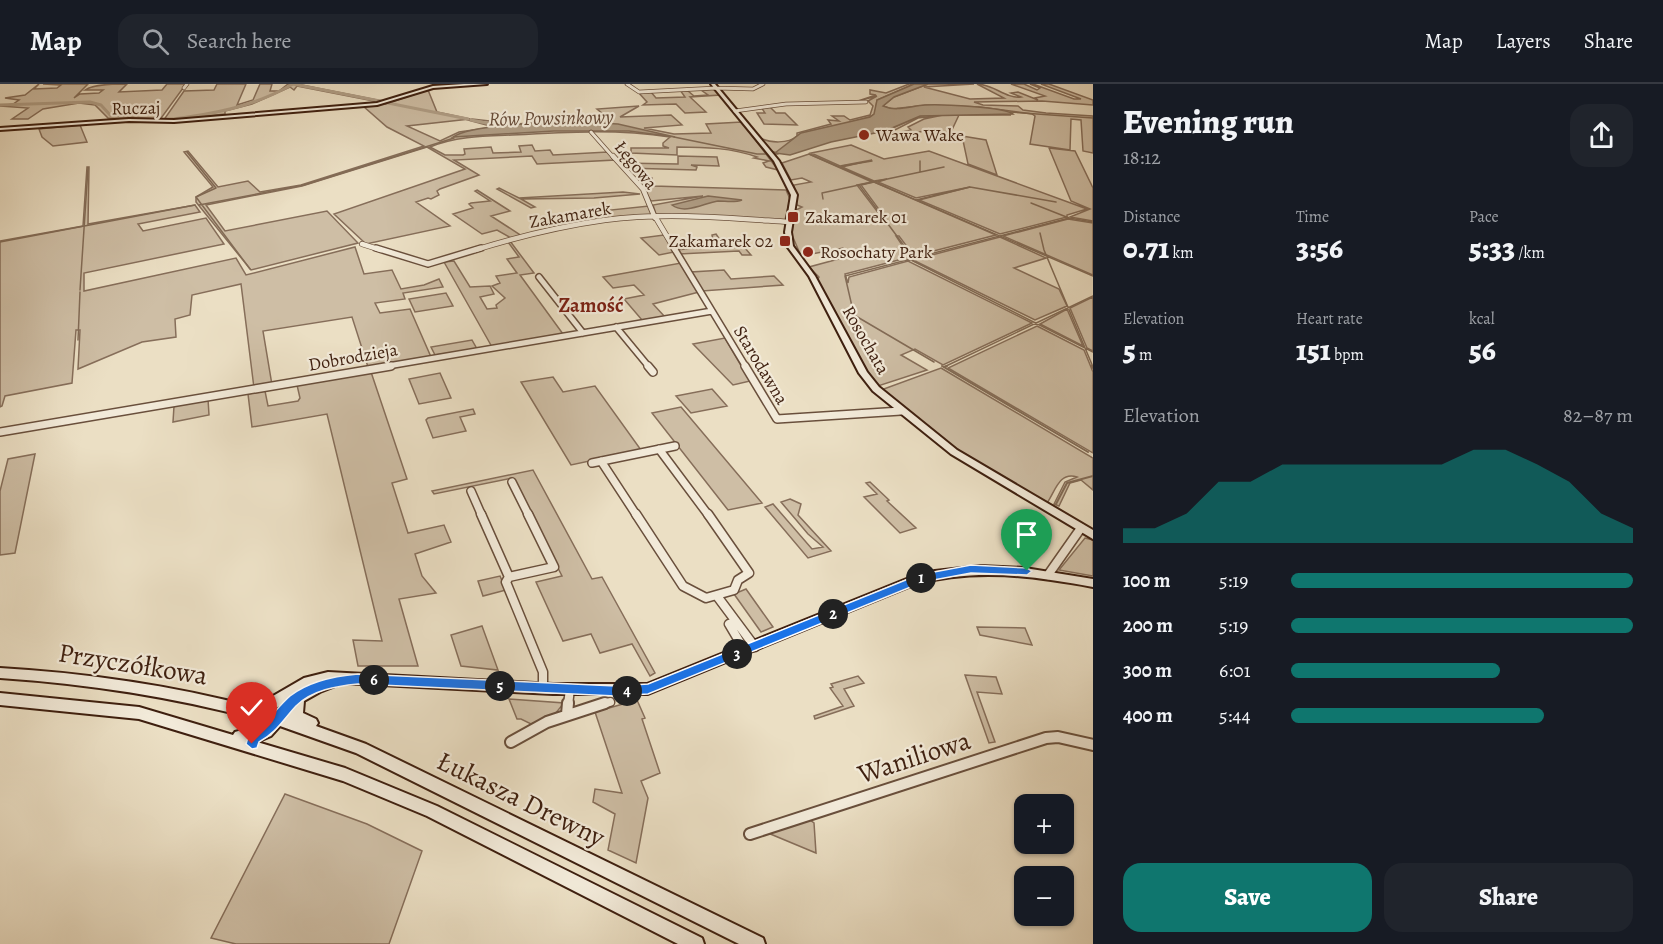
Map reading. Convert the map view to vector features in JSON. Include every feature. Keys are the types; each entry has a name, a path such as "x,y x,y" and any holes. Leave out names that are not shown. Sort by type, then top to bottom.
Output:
{"street":[{"path":"184,88 187,84"},
{"name":"Ruczaj","path":"0,129 129,120 174,121 377,104 433,87 485,84"},
{"path":"627,84 638,92 715,87 754,88 763,84"},
{"name":"Rosochata","path":"715,87 772,154 794,195 788,237 792,249 812,276 863,373 876,389 954,452 1093,535"},
{"path":"735,111 783,104 867,102"},
{"name":"Łęgowa","path":"591,132 643,189 655,218"},
{"name":"Zakamarek","path":"362,244 428,264 525,236 596,222 655,218 751,218 789,222"},
{"name":"Starodawna","path":"655,218 777,419 902,411"},
{"path":"539,277 583,333"},
{"name":"Dobrodzieja","path":"0,432 712,311"},
{"path":"616,327 653,372"},
{"path":"592,463 675,446"},
{"path":"602,461 683,586 702,596 714,597 734,590 738,580 750,572 659,449"},
{"path":"512,482 554,567 509,578 506,582 543,672 543,688"},
{"path":"471,491 509,578"},
{"path":"1048,575 1081,528"},
{"path":"125,711 145,709 253,742 262,735 268,716 292,696 326,684 353,679 570,689 648,689 913,581 938,574 985,569 1048,575 1093,583"},
{"path":"714,597 750,649"},
{"name":"Przyczółkowa","path":"0,673 78,678 145,686 268,716"},
{"path":"567,714 570,689"},
{"path":"268,716 292,696"},
{"path":"292,696 296,716 313,724 316,731"},
{"name":"Przyczółkowa","path":"0,699 125,711 165,719 218,736"},
{"path":"511,742 531,727 610,702"},
{"name":"Łukasza Drewny","path":"268,716 361,748 757,944"},
{"name":"Łukasza Drewny","path":"218,736 253,742 345,775 432,811 696,944"},
{"name":"Waniliowa","path":"750,834 782,821 1030,748 1052,737 1093,745"}],"shaded area":[{"path":"39,84 34,89 57,88 61,85 43,84 88,84 74,98 80,94 99,93 103,90 85,90 104,85 127,84 119,92 162,90 167,84 186,84 159,121 108,118 95,105 79,103 43,109 28,119 12,119 28,108 0,106 13,104 19,100 5,98 25,95"},
{"path":"217,84 246,84 237,105 253,100 260,84 272,84 270,91 279,91 288,84 297,84 387,102 385,104 428,90 437,112 470,119 407,126 440,141 459,132 494,127 468,120 472,119 516,124 608,118 597,109 639,106 620,117 671,115 682,125 644,128 674,134 711,133 706,124 742,122 778,170 766,167 763,163 769,161 718,149 677,147 677,155 631,153 631,148 669,148 663,146 663,143 670,137 650,134 572,132 460,139 430,147 445,155 463,155 465,154 464,149 491,147 493,153 521,152 519,146 532,145 535,151 550,150 553,155 608,152 615,160 537,164 532,156 454,160 479,175 440,189 437,191 439,195 431,199 416,202 450,226 366,244 334,214 465,169 427,147 302,186 206,205 225,231 327,211 358,243 251,270 196,202 196,197 213,187 184,152 188,151 218,187 248,181 260,192 301,185 424,146 387,127 363,106 384,103 297,86 294,90 290,87 252,104 225,111 225,114 163,121 184,91 214,90"},
{"path":"914,84 877,100 875,114 870,117 801,136 777,153 771,151 760,138 774,142 784,141 793,139 797,133 831,124 828,120 839,121 832,116 844,116 850,120 870,115 873,106 868,101 877,96 858,101 876,95 870,94 870,90 886,93"},
{"path":"914,84 928,84 894,97 883,106 898,109 925,105 957,106 986,108 1013,114 920,116 885,131 831,142 790,155 775,153 801,133 870,117 874,114 877,100"},
{"path":"928,84 974,84 924,87 970,99 1004,98 977,84 989,86 1015,97 1021,97 1011,93 1018,92 1038,100 1035,98 1045,96 1011,84 1024,84 1037,90 1040,88 1030,84 1033,84 1074,99 1081,99 1041,84 1049,84 1093,100 1093,105 1042,101 974,102 983,105 1018,106 1023,110 1046,113 1093,116 1093,153 1083,151 1081,120 1071,119 1070,150 1030,144 1035,116 1032,114 980,107 927,105 892,109 883,106 894,97"},
{"path":"715,89 720,95 690,97 706,112 685,113 676,104 643,105 647,102 638,92 651,92 656,98 685,97 680,90 688,91 694,96 708,95 701,90"},
{"path":"769,106 776,113 785,113 797,125 764,124 757,113 765,113 761,107"},
{"path":"936,114 1011,115 959,115 950,134 924,131 895,137 890,134 911,130 908,127 924,119 943,115 918,118 895,130 890,129 920,116"},
{"path":"534,123 618,124 675,137 629,131 554,131 453,137 477,129"},
{"path":"80,125 87,142 53,146 42,137 39,129"},
{"path":"962,136 986,140 997,175 968,164"},
{"path":"851,145 884,159 929,151 1087,209 1067,215 1067,217 1000,234 919,200 970,187 916,198 878,182 887,179 874,181 842,167 872,160 840,166 811,153"},
{"path":"1049,148 1075,151 1093,188 1093,221 1070,217 1090,209 1071,201"},
{"path":"809,154 872,182 857,185 883,219 886,219 861,185 874,182 996,235 914,256 899,236 896,236 910,257 845,274 848,283 849,277 908,261 1032,323 943,365 915,349 901,355 927,370 878,386 872,380 817,280 819,277 809,267 846,257 843,248 801,256 792,235 794,211 802,207 797,205 794,185 811,182 802,178 791,180 782,163"},
{"path":"678,156 717,157 719,166 691,165 697,167 696,170 626,168 621,163 678,164"},
{"path":"87,167 89,167 88,224 195,205 200,212 138,224 143,231 206,218 224,244 84,273 84,291 236,258 246,275 355,247 364,274 392,270 401,289 424,285 439,279 443,287 403,293 405,299 375,303 380,313 410,309 431,357 368,367 352,317 263,331 272,385 254,388 241,284 192,295 190,315 175,319 176,337 142,342 78,369 80,330 76,330 72,383 5,396 0,407 0,241 83,226"},
{"path":"635,177 652,178 653,186 786,190 790,199 785,220 657,217 653,205 703,196 651,201"},
{"path":"497,189 519,198 623,192 640,194 594,198 521,199 535,207 531,208"},
{"path":"477,190 510,211 491,216 522,236 511,238 497,230 482,234 453,214 473,208 469,204 471,203 490,201 475,191"},
{"path":"708,196 742,200 718,201 689,209 672,205"},
{"path":"649,206 653,217 607,219 601,211"},
{"path":"1068,219 1093,223 1093,275 1003,236"},
{"path":"716,234 720,240 737,239 751,255 742,255 739,251 679,254 677,250 694,248 690,243 676,243 677,246 675,246 673,243 710,241 713,240 712,235"},
{"path":"664,235 674,252 659,255 641,238"},
{"path":"1000,237 1046,258 1014,268 1059,289 1067,306 1035,320 913,260"},
{"path":"510,241 534,273 520,275 563,334 492,347 444,262 454,261 470,287 490,286 494,294 480,297 487,309 497,308 496,305 505,298 492,286 500,283 496,276 517,273 507,259 519,257 508,242"},
{"path":"681,263 699,292 653,304 665,317 642,320 624,299 644,295 634,285 613,288 603,277"},
{"path":"724,270 731,279 774,276 783,285 702,291 691,272"},
{"path":"446,293 453,306 415,312 409,299"},
{"path":"1093,297 1093,351 1087,348 1070,308"},
{"path":"1067,309 1083,346 1040,324"},
{"path":"1037,326 1084,350 1093,372 1093,453 948,368"},
{"path":"725,338 750,381 733,385 693,344"},
{"path":"472,340 477,349 435,355 431,347"},
{"path":"941,368 1093,458 1093,490 1081,480 1070,483 1059,506 1054,504 1065,482 1077,477 1066,477 1058,484 1047,503 947,444 881,390"},
{"path":"371,372 407,479 392,483 408,533 444,525 451,542 415,554 422,576 436,593 399,599 418,666 358,666 353,640 382,641 327,414 252,427 248,394 265,391 268,406 298,401 300,398 297,385"},
{"path":"440,373 451,398 419,404 409,379"},
{"path":"553,377 563,392 595,386 641,450 571,465 521,382"},
{"path":"712,389 727,406 691,413 676,396"},
{"path":"208,399 209,415 173,422 174,406"},
{"path":"681,407 762,503 728,510 652,413"},
{"path":"473,409 475,414 460,417 466,431 433,438 426,420 428,418"},
{"path":"35,454 15,553 0,555 0,491 8,459"},
{"path":"533,470 592,579 602,577 655,673 650,676 632,644 600,653 591,634 563,641 536,582 562,576 512,478 434,494 432,491"},
{"path":"870,482 916,528 900,533 864,497 877,494 866,483"},
{"path":"790,499 801,504 798,515 831,551 808,558 765,507 773,504 812,549 823,547 808,534 781,502"},
{"path":"1085,538 1093,540 1093,576 1059,570"},
{"path":"500,576 506,590 483,596 478,581"},
{"path":"746,589 773,627 761,632 734,594"},
{"path":"482,626 498,670 461,666 451,635"},
{"path":"977,627 1025,628 1032,645 980,635"},
{"path":"965,675 996,677 1002,694 977,692 995,742 989,743"},
{"path":"858,676 864,683 844,689 854,706 815,719 814,716 843,706 830,688 833,687 831,684"},
{"path":"509,699 564,703 555,714 531,724 517,719"},
{"path":"637,700 645,718 642,719 660,773 641,781 648,798 636,863 608,850 615,814 593,802 595,789 622,793 595,712"},
{"path":"285,794 367,824 422,851 389,944 236,944 211,938"},
{"path":"810,820 814,823 816,853 768,833"}],"waterway":[{"path":"165,120 231,109 263,99 293,84 385,102"},
{"path":"0,105 90,102 101,105 111,116 161,120"},
{"path":"388,103 468,119"},
{"path":"1010,112 1093,118"},
{"path":"471,120 511,128"},
{"name":"Rów Powsinkowy","path":"674,137 757,154 778,154"},
{"name":"Rów Powsinkowy","path":"202,204 304,185 454,138"},
{"path":"187,152 216,188 196,197 202,204"},
{"path":"809,154 874,182"},
{"path":"842,166 872,161"},
{"path":"920,161 920,172"},
{"path":"874,182 944,167"},
{"path":"84,226 88,168"},
{"path":"859,185 874,182"},
{"path":"874,182 916,200"},
{"path":"823,199 822,193 859,185"},
{"path":"859,185 908,251"},
{"path":"916,200 970,187 1056,202"},
{"path":"916,200 1000,236"},
{"path":"1031,203 1069,218"},
{"path":"202,204 250,269"},
{"name":"Rów Powsinkowy","path":"84,226 195,205"},
{"path":"1000,236 1069,218"},
{"path":"1069,218 1093,222"},
{"name":"Rów Powsinkowy","path":"0,242 84,226"},
{"path":"80,290 84,226"},
{"path":"1040,233 1047,256"},
{"path":"910,259 1000,236"},
{"path":"1000,236 1047,256"},
{"path":"1047,256 1093,276"},
{"path":"1047,256 1068,308"},
{"path":"910,259 1036,323"},
{"path":"910,259 845,276 854,315 934,362"},
{"path":"78,340 80,292"},
{"path":"1068,308 1093,296"},
{"path":"1036,323 1068,308"},
{"path":"1068,308 1085,348"},
{"path":"947,366 944,367 1036,323"},
{"path":"1036,323 1085,348"},
{"path":"1085,348 1093,352"},
{"path":"1085,348 1093,367"},
{"path":"942,366 1088,452"},
{"path":"1056,504 1067,483 1093,476"}],"place":[{"name":"Wawa Wake","path":"864,135"},
{"name":"Zakamarek 01","path":"793,217"},
{"name":"Zakamarek 02","path":"785,241"},
{"name":"Rosochaty Park","path":"808,252"}],"district":[{"name":"Zamość","path":"591,305"}],"route":[{"path":"252,744 253,738 267,731 290,704 303,693 338,681 358,679 616,691 648,689 678,679 922,578 971,569 1027,571"}]}
